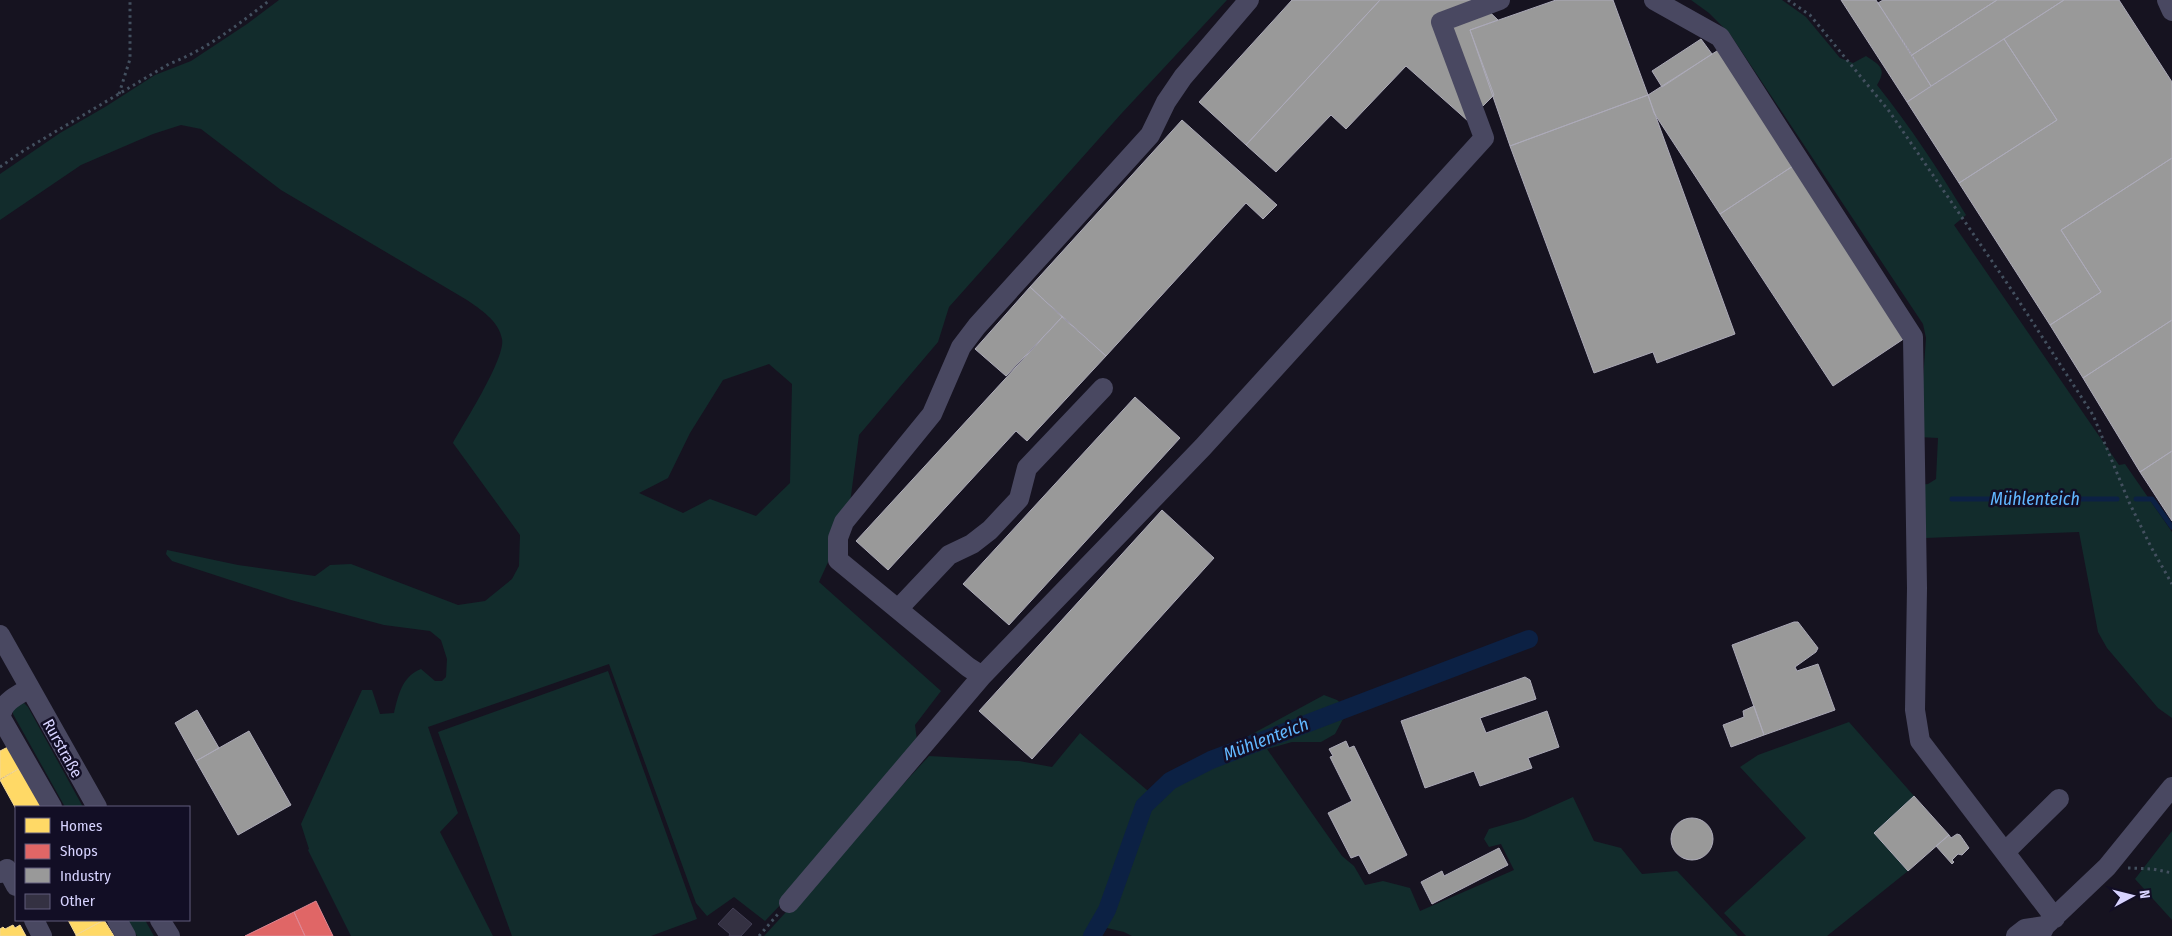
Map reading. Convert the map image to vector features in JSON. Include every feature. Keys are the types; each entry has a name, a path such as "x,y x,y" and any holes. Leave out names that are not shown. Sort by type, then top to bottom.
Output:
{"street":[{"path":"982,676 968,667 838,560 838,538 844,522 932,414 961,348 978,326 1150,135 1166,102 1183,77 1248,0"},
{"path":"789,903 982,676 1203,447 1484,138 1441,22 1500,0"},
{"path":"1654,0 1720,37 1913,337 1917,588 1915,710 1920,741 2005,852 2047,927"},
{"path":"2167,0 2172,11"},
{"path":"898,609 949,555 972,544 990,530 1019,499 1028,468 1102,388"},
{"name":"Rurstraße","path":"0,635 96,806"},
{"path":"30,688 5,699 1,718 51,806"},
{"path":"2016,936 2025,928 2047,927 2107,866 2172,787"},
{"path":"2005,852 2059,800"},
{"path":"34,921 42,936"},
{"path":"118,921 126,936"},
{"path":"161,921 170,936"}],"path":[{"path":"118,94 128,71 130,59 130,0"},
{"path":"0,167 23,151 169,64 188,57 243,21 270,0"},
{"path":"1788,0 1810,15 1889,111 2011,289 2093,415 2129,502 2172,584"},
{"path":"2107,866 2153,869 2172,873"},
{"path":"759,936 789,903"}],"green space":[{"path":"279,0 1227,0 1121,114 949,307 938,342 859,435 848,518 819,582 941,691 915,725 918,748 924,754 765,921 734,897 707,916 696,903 609,664 428,727 458,813 440,832 493,936 351,936 308,850 301,824 362,690 372,690 380,714 394,713 402,687 409,676 421,669 435,681 442,681 446,677 447,659 441,640 430,631 384,625 291,600 172,561 166,554 167,550 238,565 315,576 330,565 351,564 458,605 485,601 512,579 519,566 520,535 453,443 483,391 498,360 502,339 500,333 493,321 478,307 281,190 201,129 181,125 153,134 81,165 0,220 0,174 60,133 155,75 191,61","holes":["769,364 792,384 790,483 756,516 710,499 683,513 639,493 668,478 690,433 723,380"]},
{"path":"1691,0 1782,0 1806,17 1840,58 1853,63 1866,56 1878,65 1882,71 1877,85 1923,148 1966,215 1954,225 2119,465 2125,464 2172,532 2172,718 2158,708 2107,648 2098,632 2079,532 1925,538 1918,485 1928,484 1936,479 1938,438 1919,437 1926,338 1923,324 1730,34 1709,13"},
{"path":"608,671 697,919 651,936 512,936 438,732"},
{"path":"1324,695 1342,704 1343,719 1335,734 1321,742 1292,742 1267,749 1342,856 1354,866 1365,885 1383,881 1410,888 1420,911 1514,870 1501,844 1489,847 1484,839 1489,829 1524,819 1573,797 1594,841 1621,848 1642,874 1677,871 1738,936 1132,936 1107,928 1102,936 764,936 929,756 1019,761 1052,767 1080,733 1161,802 1175,785 1185,765 1239,741"},
{"path":"24,703 28,707 82,806 64,806 13,714 13,710 19,704"},
{"path":"1849,722 1914,796 1874,833 1908,871 1827,936 1746,936 1724,913 1806,838 1740,767 1758,755"},
{"path":"2172,831 2172,920 2135,879"},
{"path":"129,921 146,921 154,936 137,936"}],"building: Homes":[{"path":"8,747 20,768 0,779 0,751"},
{"path":"20,768 41,805 15,807 0,780"},
{"path":"69,921 102,921 76,935"},
{"path":"105,921 114,936 76,936"},
{"path":"13,925 15,928 20,925 26,936 0,936 0,929"}],"building: Shops":[{"path":"316,901 333,936 305,936 294,912"},
{"path":"294,912 305,936 245,936"}],"building: Industry":[{"path":"1292,0 1380,0 1246,145 1199,102"},
{"path":"1380,0 1477,0 1498,20 1470,30 1494,95 1468,121 1406,66 1346,129 1331,115 1276,172 1246,145"},
{"path":"1556,0 1613,0 1648,95 1510,146 1470,30"},
{"path":"1841,0 1876,0 1931,86 1907,102"},
{"path":"1883,0 1997,0 1912,55 1878,3"},
{"path":"1997,0 2064,0 1931,86 1912,55"},
{"path":"2064,0 2119,0 2172,82 2172,158 2061,230 2101,292 2050,325 1959,183 2057,120 2004,39"},
{"path":"1701,39 1712,54 1662,87 1652,71"},
{"path":"2004,39 2057,120 1959,183 1907,102"},
{"path":"1720,49 1796,164 1720,214 1654,113 1648,95"},
{"path":"1648,95 1735,334 1657,363 1653,352 1594,373 1510,146"},
{"path":"1182,120 1277,205 1263,219 1246,203 1106,356 1030,287"},
{"path":"2172,158 2172,320 2083,378 2050,325 2101,292 2061,230"},
{"path":"1796,164 1908,336 1833,386 1720,214"},
{"path":"1030,287 1062,317 1006,376 975,349"},
{"path":"1062,317 1106,356 1027,441 1016,431 888,570 856,541"},
{"path":"2172,320 2172,451 2140,472 2083,378"},
{"path":"1135,397 1180,438 1009,625 963,584"},
{"path":"2172,451 2172,521 2140,472"},
{"path":"1162,510 1214,558 1032,759 979,711"},
{"path":"1798,622 1818,648 1816,652 1795,667 1797,671 1818,664 1835,710 1764,735 1732,645"},
{"path":"1525,677 1530,680 1536,699 1480,718 1486,733 1547,711 1559,747 1528,758 1532,768 1480,786 1474,771 1425,788 1401,721"},
{"path":"1754,706 1764,735 1731,747 1723,725 1744,717 1743,711"},
{"path":"197,710 219,748 196,761 175,723"},
{"path":"249,731 291,805 238,835 196,761"},
{"path":"1346,741 1349,748 1354,746 1407,855 1369,874 1359,855 1351,858 1328,813 1352,801 1330,757 1333,756 1329,749"},
{"path":"1914,796 1949,835 1908,871 1874,833"},
{"path":"1696,818 1704,821 1710,827 1713,839 1710,851 1704,857 1688,860 1680,857 1674,851 1671,835 1674,827 1680,821"},
{"path":"1957,834 1960,835 1969,848 1962,855 1958,854 1952,860 1954,862 1952,864 1936,846 1949,835 1951,838"},
{"path":"1499,848 1508,865 1432,904 1421,882 1442,871 1444,876"}],"building: Other":[{"path":"733,908 752,924 741,936 729,936 730,934 718,924"}],"waterway":[{"name":"Mühlenteich","path":"1952,499 2117,499"},
{"name":"Mühlenteich","path":"2136,499 2152,499 2172,527"},
{"name":"Mühlenteich","path":"1092,936 1107,910 1144,806 1170,781 1211,760 1529,639"}]}
